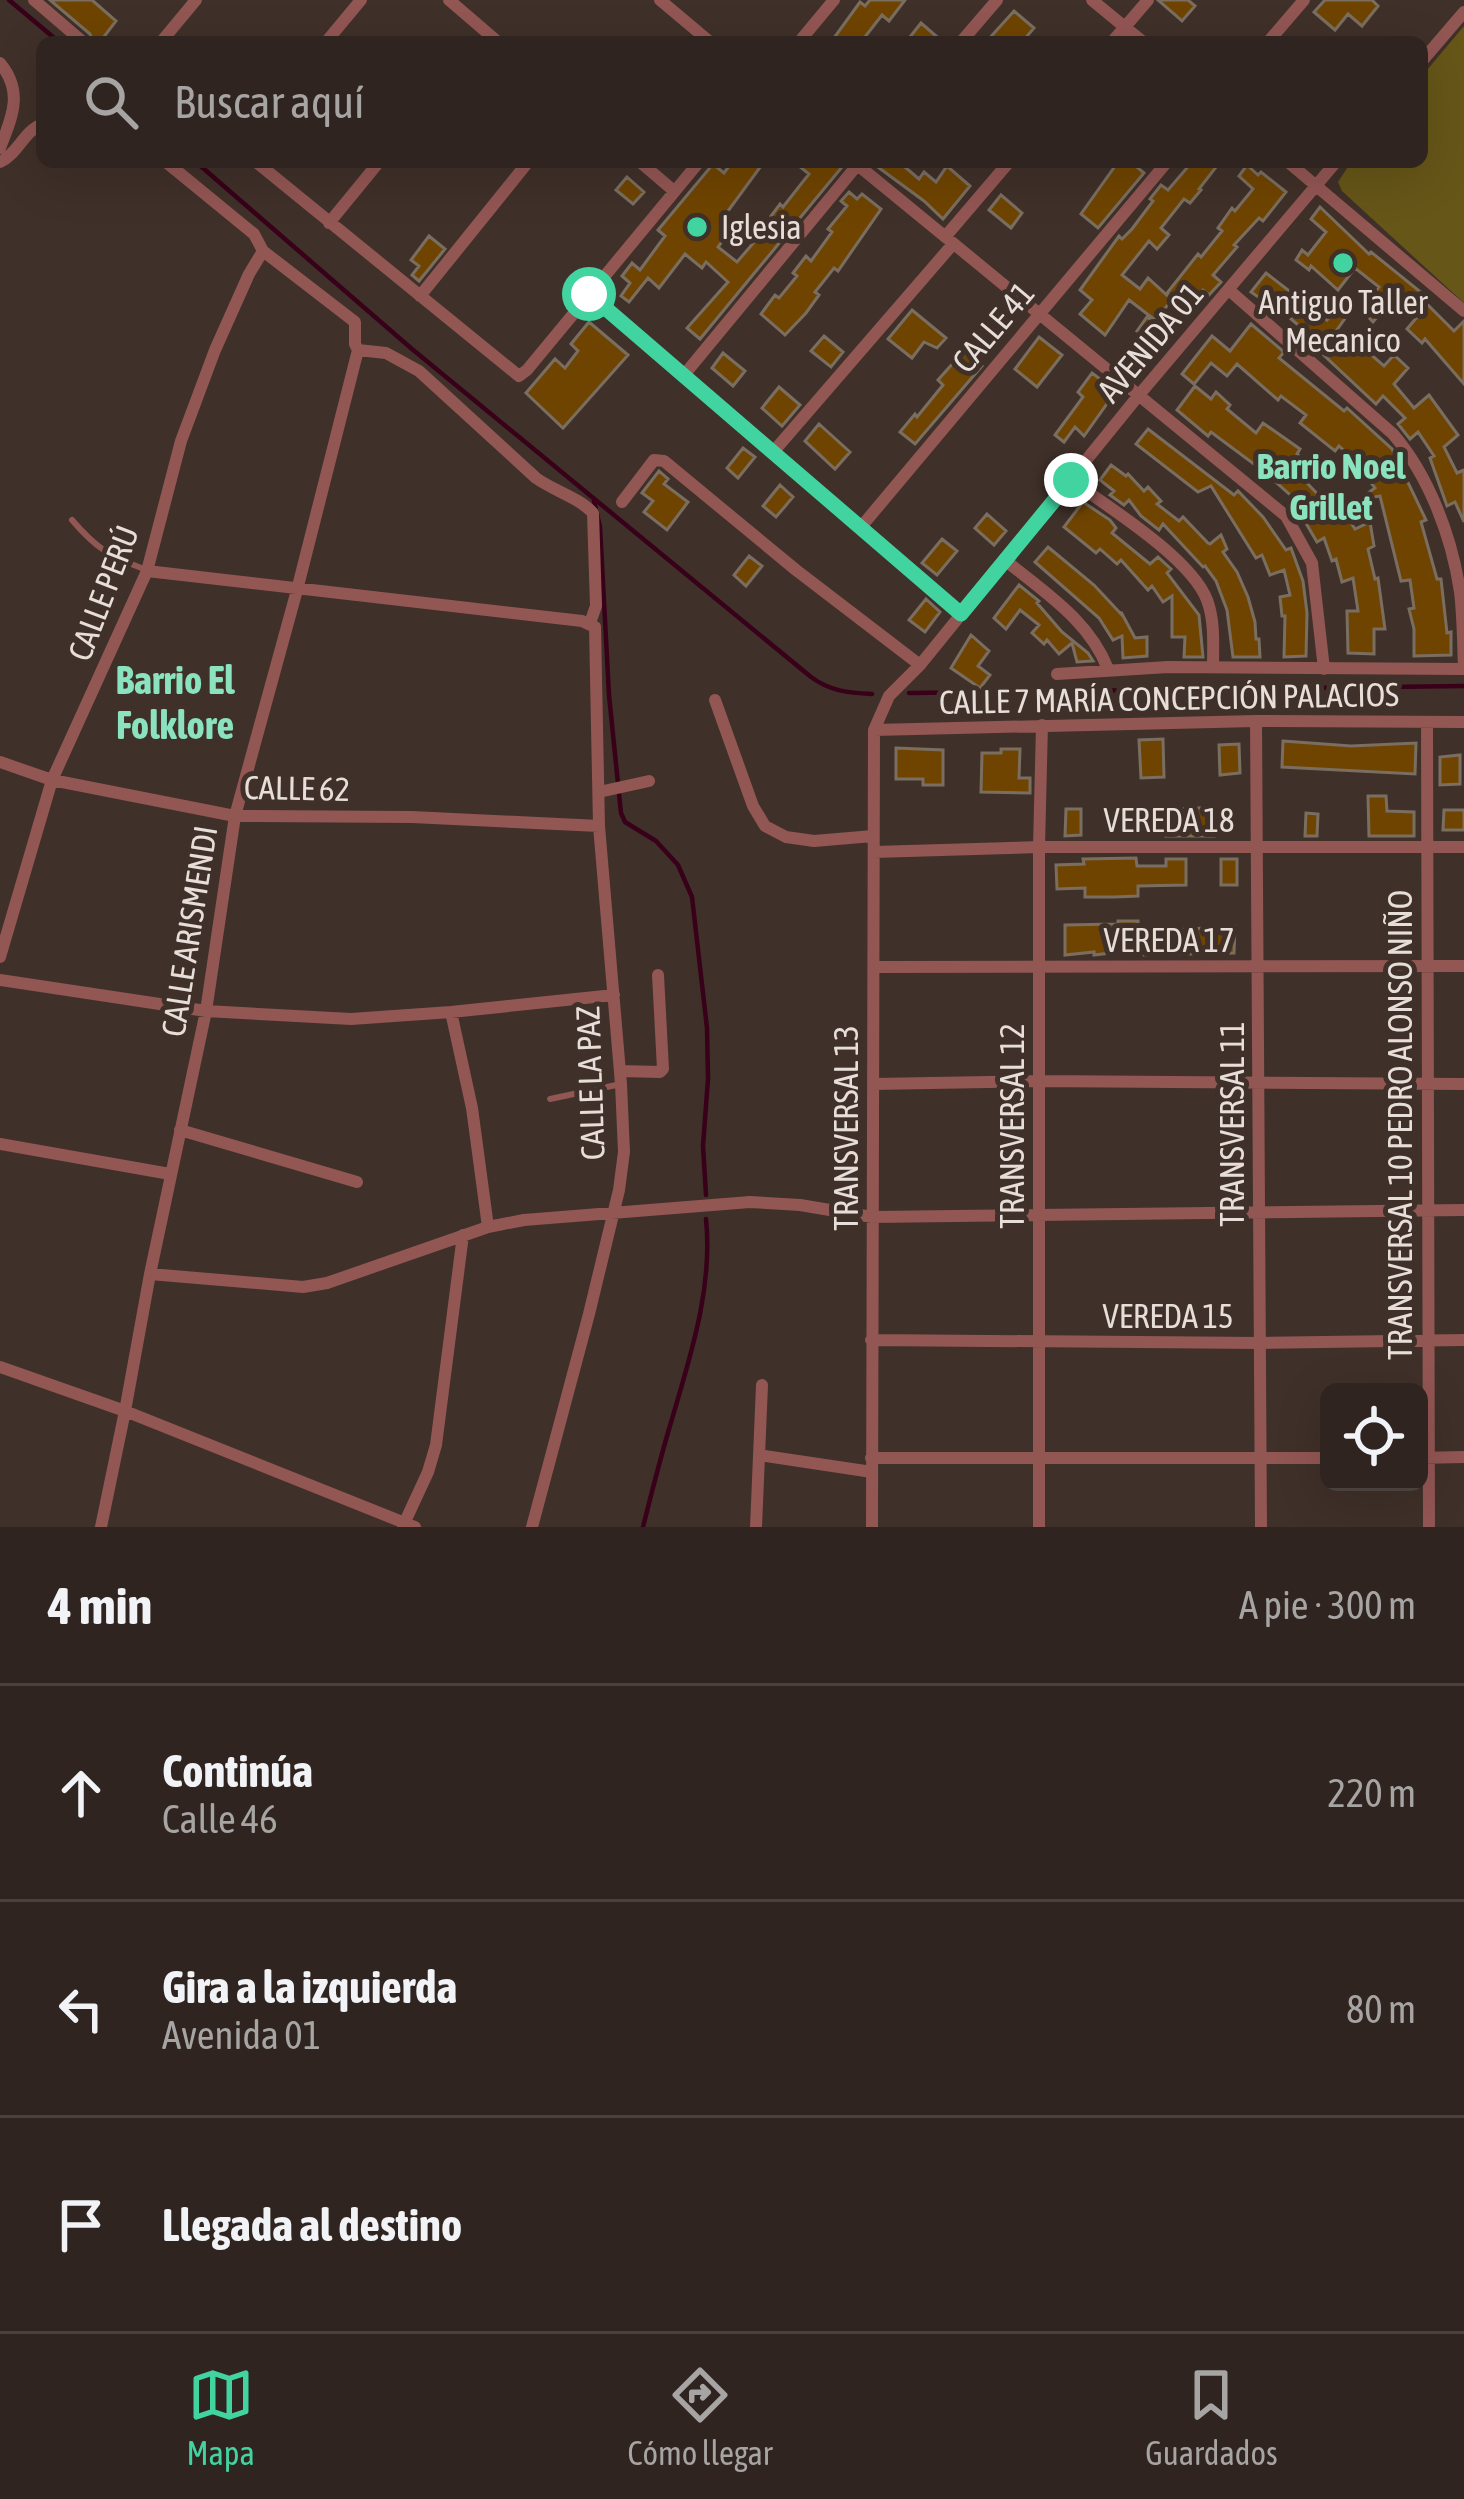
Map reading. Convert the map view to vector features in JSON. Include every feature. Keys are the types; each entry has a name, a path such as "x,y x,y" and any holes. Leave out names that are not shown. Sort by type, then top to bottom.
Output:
{"street":[{"path":"34,0 75,36"},
{"path":"166,36 196,0"},
{"path":"331,36 361,0"},
{"path":"449,0 480,36"},
{"path":"660,0 703,36"},
{"path":"804,36 834,0"},
{"path":"967,36 997,0"},
{"path":"1092,0 1136,36"},
{"path":"1117,36 1148,0"},
{"path":"1273,36 1304,0"},
{"path":"1428,54 1464,12"},
{"path":"0,63 16,98 0,148"},
{"path":"0,162 36,127"},
{"path":"173,168 254,234 263,251 355,322 358,350"},
{"path":"263,168 519,376 694,168"},
{"path":"329,223 374,168"},
{"path":"420,296 523,168"},
{"path":"647,168 674,191"},
{"path":"685,375 853,168"},
{"path":"863,168 1286,516 1312,562 1324,669"},
{"path":"774,451 1004,168"},
{"name":"CALLE 41","path":"861,527 1162,168"},
{"path":"1295,168 1464,311"},
{"name":"AVENIDA 01","path":"874,730 889,696 920,665 1331,168"},
{"name":"CALLE PERÚ","path":"0,957 52,780 147,571 188,423 215,350 263,251"},
{"path":"1057,674 1213,667 1464,669 1456,574 1438,513 1414,461 1393,434 1229,290"},
{"path":"589,294 961,614"},
{"name":"CALLE ARISMENDI","path":"100,1527 206,1011 235,816 358,350"},
{"name":"CALLE LA PAZ","path":"358,350 386,353 418,370 536,478 593,513 593,625 606,790 599,826 625,1152 532,1527"},
{"path":"622,502 654,460 664,461 782,560 920,665"},
{"path":"1071,480 1194,577 1209,607 1213,667"},
{"path":"1005,560 1070,612 1088,632 1108,670"},
{"path":"147,571 593,625"},
{"path":"715,700 753,806 765,826 786,837 814,841 874,836"},
{"name":"CALLE 7 MARÍA CONCEPCIÓN PALACIOS","path":"874,730 1256,721 1464,722"},
{"name":"TRANSVERSAL 11","path":"1256,721 1261,1527"},
{"name":"TRANSVERSAL 10 PEDRO ALONSO NIÑO","path":"1426,1383 1427,722"},
{"name":"TRANSVERSAL 12","path":"1039,1527 1042,725"},
{"name":"TRANSVERSAL 13","path":"872,1527 874,730"},
{"name":"CALLE 62","path":"0,762 52,780 235,816 412,817 599,826"},
{"path":"606,790 649,781"},
{"name":"VEREDA 18","path":"874,852 1039,847 1464,847"},
{"name":"VEREDA 17","path":"874,967 1464,966"},
{"path":"621,1077 663,1070 658,975"},
{"path":"0,980 206,1011 351,1019 614,995"},
{"path":"451,1012 472,1108 488,1227"},
{"path":"873,1084 1464,1084"},
{"path":"180,1130 357,1182"},
{"path":"0,1144 170,1174"},
{"path":"150,1274 303,1287 488,1227 524,1220 750,1202 872,1217 1464,1210"},
{"path":"0,1367 125,1411 407,1526 436,1445 463,1235"},
{"name":"VEREDA 15","path":"872,1340 1464,1340"},
{"path":"756,1527 762,1385"},
{"path":"759,1455 872,1465 1320,1458"},
{"path":"1428,1458 1464,1457"},
{"name":"TRANSVERSAL 10 PEDRO ALONSO NIÑO","path":"1426,1491 1429,1527"}],"lane":[{"path":"72,520 93,546 147,571"},
{"path":"550,1099 621,1077"}],"shaded area":[{"path":"1464,26 1464,303 1342,191 1338,182 1347,168 1428,168 1428,69"}],"building":[{"path":"50,0 92,0 116,21 105,36 90,34"},
{"path":"870,0 905,0 889,21 882,15 866,36 835,36 860,2 865,6"},
{"path":"1158,0 1188,0 1195,6 1182,21"},
{"path":"1325,0 1372,0 1378,6 1362,26 1348,14 1335,30 1314,12"},
{"path":"1014,11 1034,28 1027,36 991,36"},
{"path":"921,23 936,36 911,36"},
{"path":"710,168 724,173 728,168 760,168 725,215 735,224 718,247 737,262 809,174 802,168 841,168 700,339 687,328 728,282 706,262 702,268 685,254 659,288 648,278 629,302 621,296 630,283 622,276 632,263 640,270 665,236 658,230"},
{"path":"879,168 906,168 919,179 924,172 936,182 949,168 970,186 943,219"},
{"path":"1114,168 1138,168 1144,173 1098,228 1081,214"},
{"path":"1187,168 1215,168 1190,203 1184,199 1161,228 1169,235 1157,249 1149,241 1122,275 1140,289 1148,278 1172,300 1155,320 1129,300 1105,335 1080,314 1092,300 1080,290 1119,236 1122,239 1132,229 1161,185 1168,190"},
{"path":"1250,168 1286,192 1263,221 1259,218 1234,245 1237,247 1213,275 1221,282 1209,295 1203,290 1185,310 1167,293 1222,231 1218,228 1232,208 1235,211 1253,189 1239,176"},
{"path":"627,177 644,192 633,204 616,190"},
{"path":"849,192 857,199 862,194 881,209 785,335 761,314 797,276 793,273 806,256 811,261 832,232 828,229 847,206 841,201"},
{"path":"1001,195 1022,213 1011,228 989,210"},
{"path":"1320,207 1369,254 1428,298 1425,302 1454,331 1464,321 1464,384 1425,339 1422,343 1407,329 1418,316 1394,297 1373,322 1361,309 1379,287 1355,268 1338,290 1311,266 1309,270 1296,260 1302,250 1308,255 1326,232 1311,219"},
{"path":"429,236 445,249 419,281 412,275 419,266 411,260"},
{"path":"1266,273 1327,320 1335,308 1346,317 1334,334 1356,353 1361,346 1384,366 1394,355 1408,368 1394,384 1414,408 1429,395 1458,435 1444,447 1457,473 1464,470 1464,522 1455,502 1447,506 1430,458 1434,456 1418,432 1410,439 1398,424 1405,418 1383,396 1376,404 1299,338 1305,331 1291,319 1294,315 1265,293 1261,299 1251,292"},
{"path":"912,310 946,338 937,348 924,342 912,358 888,339"},
{"path":"1147,317 1168,333 1136,374 1121,360 1143,335 1137,331"},
{"path":"589,322 628,355 563,428 526,393 555,359 565,368 578,351 571,344"},
{"path":"1251,324 1284,352 1279,358 1344,411 1347,408 1392,449 1426,520 1421,522 1437,579 1441,579 1451,655 1414,656 1410,580 1401,581 1380,496 1358,500 1375,488 1364,469 1339,446 1335,451 1300,423 1306,415 1281,396 1278,400 1237,364 1227,376 1211,363 1194,384 1182,374 1212,336 1230,351"},
{"path":"824,336 843,352 831,367 811,351"},
{"path":"1039,337 1062,355 1037,387 1015,369"},
{"path":"963,352 982,366 915,444 900,432 943,385 938,380"},
{"path":"723,353 745,371 733,386 712,368"},
{"path":"1092,373 1116,391 1084,436 1075,427 1064,442 1055,435 1083,397 1078,392"},
{"path":"1195,386 1211,399 1216,392 1230,405 1227,409 1256,433 1263,423 1300,449 1297,454 1316,470 1306,482 1329,506 1337,501 1355,529 1370,522 1374,546 1368,549 1378,578 1385,629 1374,629 1374,654 1348,653 1347,611 1358,611 1353,578 1342,582 1324,538 1317,542 1291,506 1297,501 1177,410"},
{"path":"779,387 800,405 782,426 762,408"},
{"path":"819,424 850,452 835,469 805,441"},
{"path":"1148,429 1234,495 1238,491 1286,550 1291,548 1303,581 1306,656 1284,657 1285,616 1280,597 1290,595 1284,570 1270,575 1262,555 1256,558 1211,486 1198,492 1136,444"},
{"path":"743,448 755,457 738,478 727,468"},
{"path":"1111,465 1144,491 1148,487 1161,501 1157,504 1179,521 1183,517 1208,543 1221,535 1227,549 1223,552 1248,597 1260,657 1233,657 1227,610 1216,581 1163,524 1159,530 1129,500 1124,505 1110,495 1114,491 1100,480"},
{"path":"659,471 668,479 664,484 688,502 667,530 644,512 653,501 642,493"},
{"path":"780,485 793,497 776,517 763,506"},
{"path":"1083,502 1110,520 1116,528 1112,533 1150,564 1158,557 1171,569 1167,573 1199,615 1203,657 1184,657 1185,637 1172,637 1172,596 1163,602 1121,560 1117,564 1100,549 1096,553 1064,527"},
{"path":"987,514 1006,531 994,545 975,528"},
{"path":"942,539 957,551 937,575 922,563"},
{"path":"1048,547 1121,612 1135,638 1147,637 1147,656 1123,658 1122,636 1113,640 1099,618 1035,562"},
{"path":"749,556 762,566 746,586 734,575"},
{"path":"1019,585 1093,661 1077,662 1072,643 1059,654 1047,640 1044,644 1032,633 1039,625 1020,610 1006,629 994,618"},
{"path":"926,599 940,612 925,632 909,620"},
{"path":"971,635 989,651 978,666 990,675 980,688 951,668"},
{"path":"1163,739 1164,777 1141,778 1139,740"},
{"path":"1283,741 1351,746 1416,743 1415,774 1282,767"},
{"path":"1239,744 1240,773 1220,775 1219,745"},
{"path":"896,748 943,750 943,785 896,779"},
{"path":"1001,749 1020,749 1019,778 1030,778 1030,793 981,792 982,753 1001,753"},
{"path":"1460,755 1460,784 1440,785 1440,757"},
{"path":"1368,796 1386,796 1387,811 1414,812 1414,836 1369,836"},
{"path":"1213,807 1214,836 1166,836 1166,810"},
{"path":"1066,809 1081,809 1081,835 1065,836"},
{"path":"1444,810 1464,810 1464,830 1443,830"},
{"path":"1306,813 1318,814 1317,836 1305,836"},
{"path":"1136,858 1137,866 1166,866 1166,859 1186,859 1186,885 1138,886 1138,896 1115,897 1085,897 1085,888 1057,889 1056,865 1084,864 1083,859"},
{"path":"1221,859 1237,859 1237,885 1221,885"},
{"path":"1138,921 1138,935 1235,926 1234,953 1144,955 1144,949 1065,955 1065,925"}],"waterway":[{"path":"9,0 52,36"},
{"path":"203,168 412,349 811,677 840,690 872,694"},
{"path":"594,501 600,527 621,813 625,822 656,841 678,865 692,897 707,1028 706,1195"},
{"path":"909,693 1464,686"},
{"path":"643,1527 699,1320 706,1219"}],"place":[{"name":"Iglesia","path":"697,227"},
{"name":"Antiguo Taller Mecanico","path":"1343,263"}],"district":[{"name":"Barrio Noel Grillet","path":"1331,486"},
{"name":"Barrio El Folklore","path":"175,702"}],"route":[{"path":"589,294 961,614 1071,480"}]}
